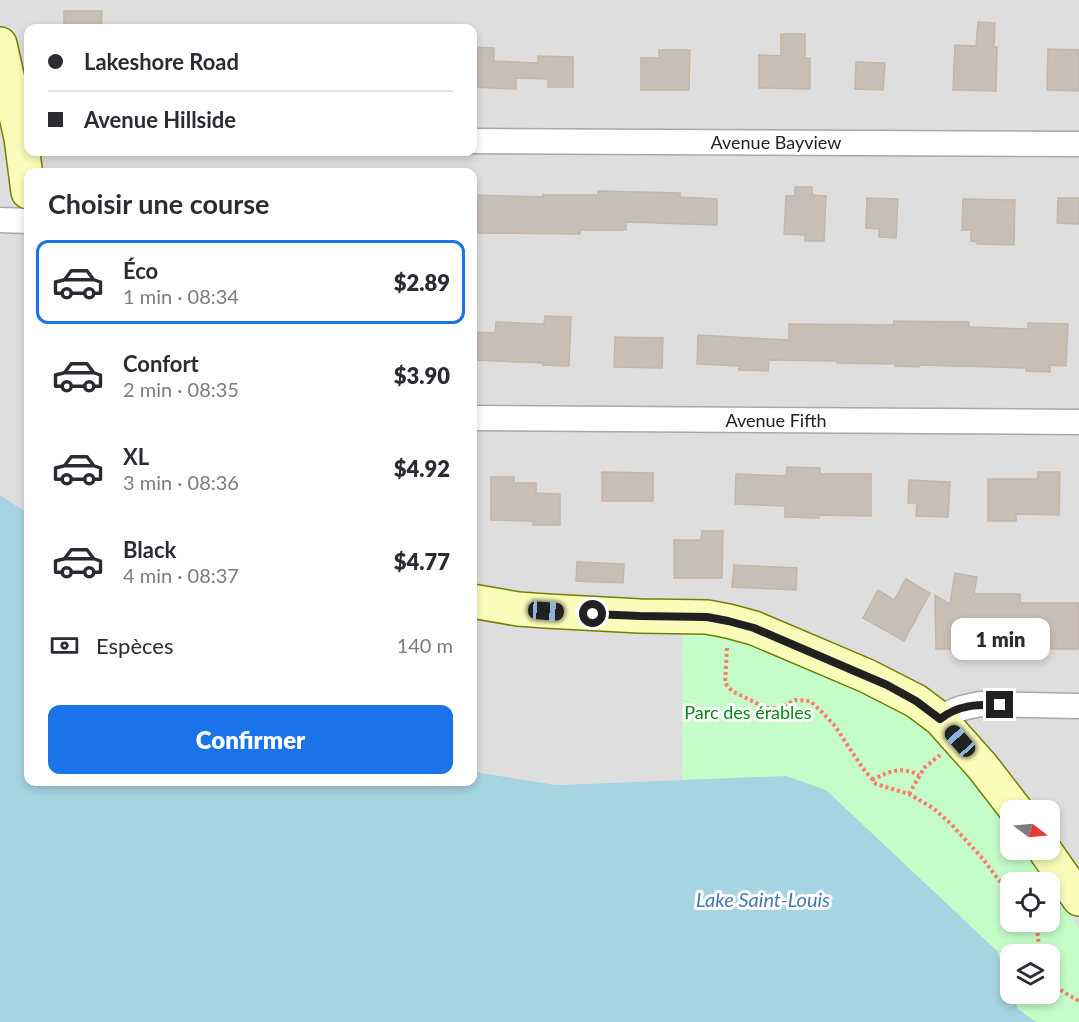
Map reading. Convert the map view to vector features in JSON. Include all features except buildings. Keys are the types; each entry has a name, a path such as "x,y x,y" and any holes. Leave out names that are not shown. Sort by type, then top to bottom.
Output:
{"street":[{"path":"0,44 24,134"},
{"name":"Avenue Bayview","path":"477,141 1079,144"},
{"path":"0,220 24,221"},
{"name":"Avenue Fifth","path":"477,418 1079,422"},
{"path":"477,603 518,609 640,616 707,617 754,628 887,685 916,701 940,719 1009,800"},
{"path":"940,719 962,708 980,704 1079,706"},
{"path":"1052,860 1079,899"}],"path":[{"path":"728,621 725,682 732,691 766,708 779,708 795,700 810,702 835,726 876,784 909,794 933,808 952,825 1000,882"},
{"path":"909,794 924,768 942,754"},
{"path":"872,780 887,772 900,770 920,775"},
{"path":"1060,990 1079,1001"}],"shaded area":[{"path":"0,0 1079,0 1079,1022 1036,1022 1021,1004 1060,1004 1060,944 1000,944 1000,959 997,951 786,776 557,785 477,772 477,168 24,168 24,510 0,495"}],"green space":[{"name":"Parc des érables","path":"683,631 721,632 875,696 899,709 943,742 1000,810 1000,860 1035,860 1043,872 1000,872 1000,932 1060,932 1060,899 1079,928 1079,1022 1036,1022 1018,1009 1016,1004 1060,1004 1060,944 1000,944 1000,959 997,951 682,780"}],"water":[{"name":"Lake Saint-Louis","path":"0,495 24,510 24,786 477,786 477,772 557,785 786,776 826,790 997,951 1000,959 1000,1004 1016,1004 1018,1009 1036,1022 0,1022"}],"route":[{"path":"593,614 707,617 754,628 887,685 916,701 940,719 971,705 1000,705"}]}
